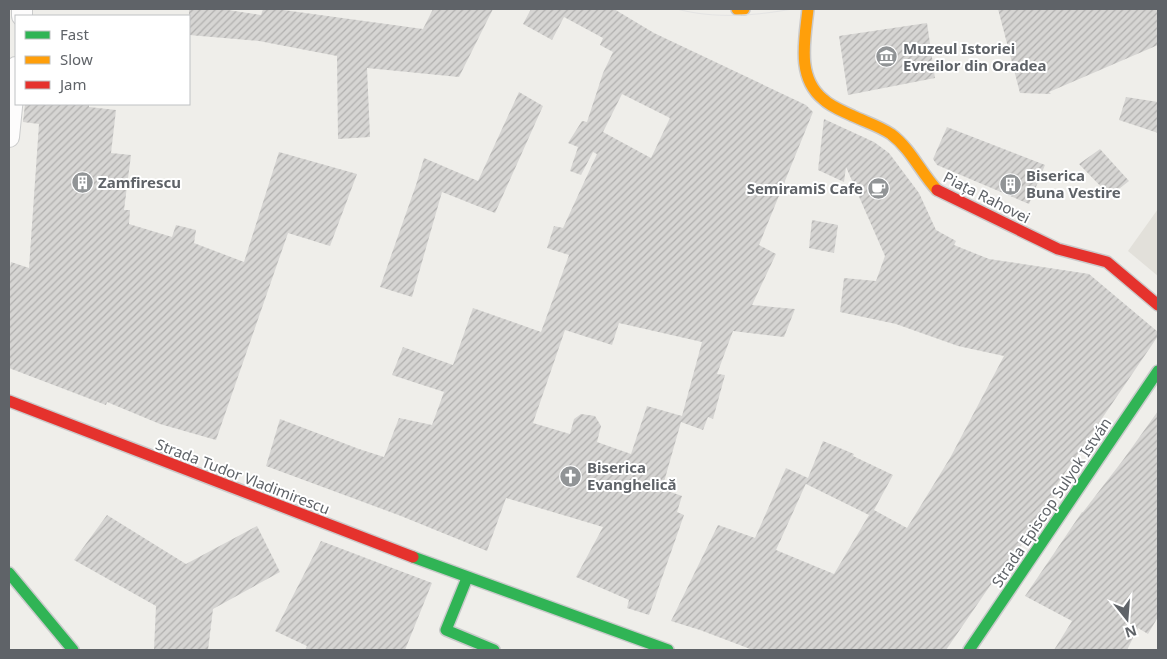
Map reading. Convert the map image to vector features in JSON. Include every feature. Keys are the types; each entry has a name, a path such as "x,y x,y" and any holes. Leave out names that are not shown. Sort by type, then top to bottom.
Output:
{"street":[{"path":"737,9 744,9"},
{"name":"Piața Rahovei","path":"808,9 805,65 808,79 815,92 823,100 896,137 908,150 928,181 939,192 1058,249 1107,262 1158,305"},
{"path":"9,137 15,77"},
{"name":"Strada Episcop Sulyok István","path":"969,650 1158,371"},
{"name":"Strada Tudor Vladimirescu","path":"9,401 467,578 668,650"},
{"path":"9,574 73,650"},
{"path":"467,578 446,630 494,650"}],"shaded area":[{"path":"1158,209 1158,276 1128,251"}],"building":[{"path":"189,9 221,9 261,15 263,9 276,9 423,29 433,9 493,9 459,77 367,68 370,137 338,139 337,56 259,41 190,35"},
{"path":"531,9 614,9 654,33 806,105 813,112 759,245 776,254 752,305 795,309 784,337 733,331 717,374 725,375 713,419 708,417 703,430 681,422 662,489 682,496 677,512 684,515 649,615 627,608 629,600 576,577 603,527 506,498 487,551 401,516 266,466 280,419 384,457 399,418 432,425 444,392 392,375 403,347 453,365 473,308 541,332 569,255 547,248 554,226 563,228 597,154 593,152 581,175 570,171 578,147 568,143 582,121 587,122 603,73 613,52 600,45 603,38 564,17 552,40 523,24","holes":["622,94 670,118 651,158 603,132","619,323 702,342 682,416 647,406 631,454 597,442 601,426 595,416 581,414 574,419 570,434 533,423 565,330 612,345"]},
{"path":"998,9 1158,9 1158,45 1049,92 1051,94 1020,93"},
{"name":"Muzeul Istoriei Evreilor din Oradea","path":"927,23 935,78 848,95 839,36"},
{"path":"519,92 543,106 495,213 442,192 412,297 380,287 424,158 478,181"},
{"path":"1126,97 1158,102 1158,133 1119,120"},
{"path":"25,105 89,105 89,107 116,110 111,153 131,155 124,210 130,210 129,224 172,237 176,225 196,230 194,243 244,262 279,152 357,174 330,246 288,233 216,440 160,424 107,402 106,405 9,368 9,276 11,262 29,268 39,124 23,122"},
{"path":"824,119 874,142 889,153 919,193 936,230 956,241 954,245 989,259 1089,274 1158,332 1158,336 1052,492 1056,494 997,581 994,580 946,650 753,650 671,621 718,525 755,538 786,468 808,478 823,441 854,454 853,456 893,475 874,510 907,528 950,458 1004,356 958,346 896,324 840,312 844,278 876,281 885,256 846,167 844,182 818,170","holes":["808,479 806,484 869,515 834,574 776,550"]},
{"name":"Biserica Buna Vestire","path":"947,127 1045,165 1029,204 937,165 933,159"},
{"path":"1100,149 1129,181 1110,196 1079,164"},
{"path":"812,220 838,225 834,253 809,248"},
{"path":"1158,411 1158,617 1148,634 1138,628 1127,650 1054,650 1072,621 1025,596 1082,512"},
{"path":"107,515 186,564 257,526 280,572 213,609 208,650 154,650 156,606 74,560"},
{"path":"321,541 432,583 405,650 305,650 307,646 275,631"}],"tram line":[{"path":"677,9 720,15 763,13 792,9"}],"traffic: fast":[{"path":"969,650 1158,371"},
{"path":"413,557 668,650"},
{"path":"9,573 73,650"},
{"path":"467,578 446,630 494,650"}],"traffic: slow":[{"path":"737,9 744,9"},
{"path":"808,9 804,57 809,80 814,90 833,107 891,134 910,154 937,190"}],"traffic: jam":[{"path":"937,190 1058,249 1107,262 1158,305"},
{"path":"9,401 413,557"}],"place":[{"name":"Muzeul Istoriei Evreilor din Oradea","path":"887,57"},
{"name":"Zamfirescu","path":"82,182"},
{"name":"Biserica Buna Vestire","path":"1010,184"},
{"name":"SemiramiS Cafe","path":"879,188"},
{"name":"Biserica Evanghelică","path":"571,476"}]}
